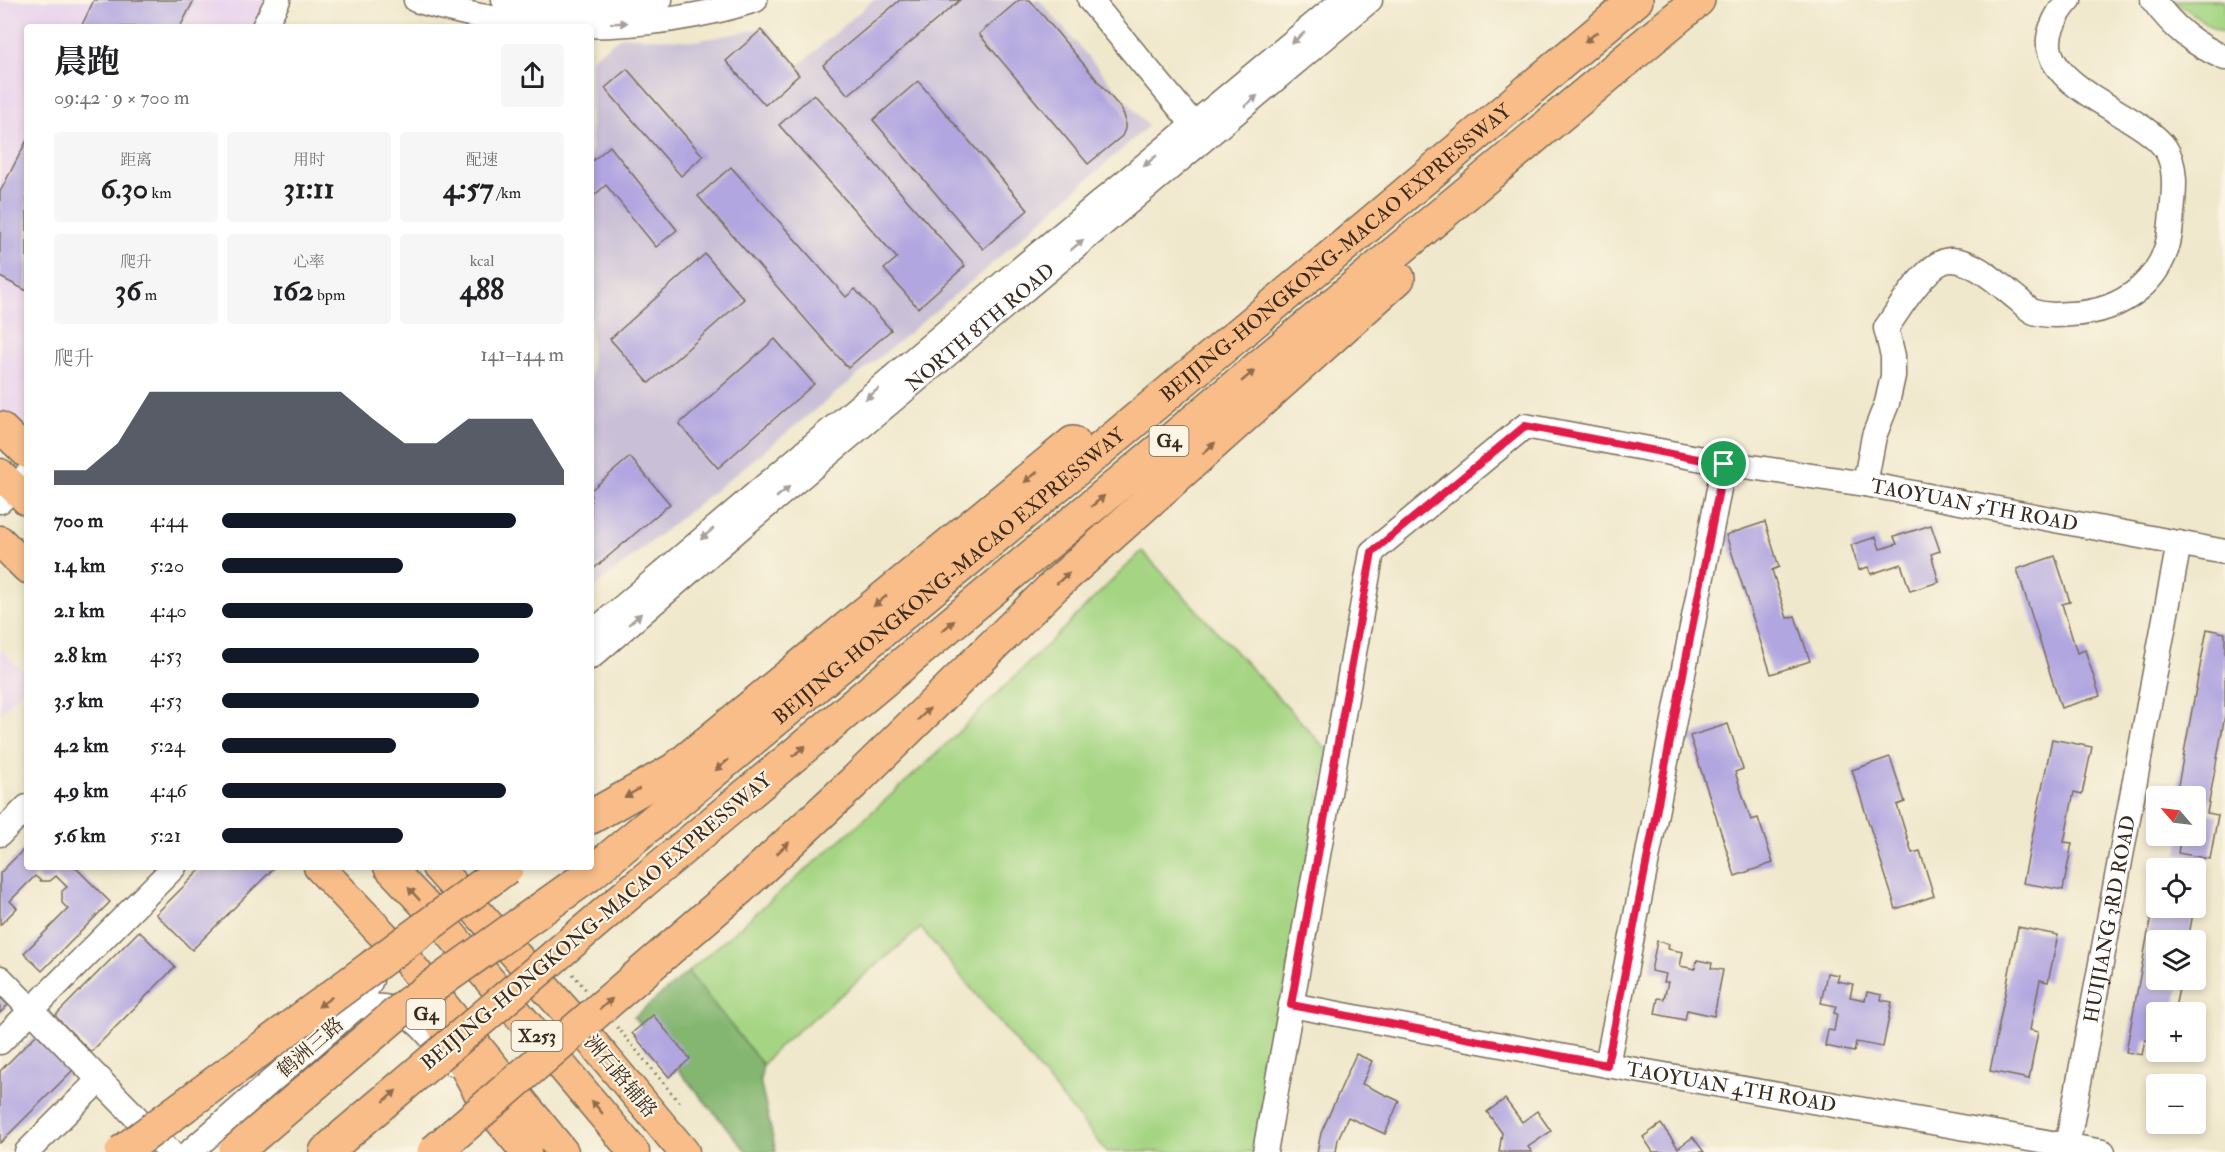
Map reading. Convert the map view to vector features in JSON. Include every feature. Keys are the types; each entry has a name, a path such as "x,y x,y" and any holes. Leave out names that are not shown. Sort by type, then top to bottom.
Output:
{"highway":[{"name":"BEIJING-HONGKONG-MACAO EXPRESSWAY","path":"262,1152 1636,0"},
{"name":"BEIJING-HONGKONG-MACAO EXPRESSWAY","path":"334,1146 641,883 1698,0"},
{"path":"434,1152 740,888 853,783 1054,586 1706,0"},
{"path":"594,815 674,770 1125,400 1251,324"},
{"path":"122,1152 503,870"},
{"path":"235,1152 408,1004 590,875"}],"main road":[{"path":"0,427 24,450"},
{"path":"0,541 24,565"},
{"path":"0,565 24,579"},
{"name":"X253","path":"322,870 404,957 563,1152"},
{"name":"X253","path":"392,870 439,920 634,1152"},
{"name":"洲石路辅路","path":"440,870 571,1017 684,1152"},
{"path":"404,957 483,1100 526,1152"}],"street":[{"path":"266,24 278,0"},
{"path":"416,0 494,18 545,24"},
{"path":"504,0 563,6 630,4 660,0"},
{"path":"594,25 684,17 755,0"},
{"path":"1090,0 1200,131"},
{"name":"NORTH 8TH ROAD","path":"594,654 1200,131 1343,0"},
{"name":"NORTH 8TH ROAD","path":"594,631 890,379 1200,131 1370,0"},
{"path":"1865,484 1874,436 1887,403 1893,376 1893,356 1886,328 1918,284 1939,264 1948,260 1960,261 1977,269 2032,311 2052,315 2076,314 2098,312 2116,305 2148,281 2160,266 2167,250 2173,168 2165,148 2134,122 2085,92 2057,65 2050,54 2048,43 2051,30 2056,18 2069,0"},
{"path":"2153,0 2177,28 2191,40 2225,58"},
{"name":"TAOYUAN 5TH ROAD","path":"1291,1005 1372,552 1525,426 1724,464 1865,484 2225,552"},
{"path":"1607,1065 1724,464"},
{"name":"HUIJIANG 3RD ROAD","path":"2067,1148 2179,543"},
{"path":"0,834 24,810"},
{"path":"0,1042 171,870"},
{"path":"446,870 463,896"},
{"name":"鹤洲三路","path":"190,1152 357,1006 371,980 373,948 363,913"},
{"path":"0,978 170,1152"},
{"path":"1265,1152 1291,1005"},
{"name":"TAOYUAN 4TH ROAD","path":"1291,1005 1607,1065 2067,1148 2103,1152"},
{"path":"357,1006 390,1008 409,1016 421,1026 483,1100 421,1152"},
{"path":"27,1152 100,1079"}],"path":[{"path":"567,966 589,994"},
{"path":"612,1021 679,1102"}],"shaded area":[{"path":"0,0 269,0 257,24 24,24 24,433 0,410"},
{"path":"873,0 1039,0 1148,126 980,274 594,588 594,57 622,36 695,41 766,28 798,66"},
{"path":"0,649 24,672 24,688 0,713"}],"green space":[{"path":"2174,0 2225,0 2225,33 2214,29"},
{"path":"1142,551 1328,751 1254,1152 1107,1152 921,928 775,1050 763,1065 688,972 930,760"},
{"path":"688,972 763,1065 760,1080 776,1152 747,1152 634,1017"}],"building":[{"path":"94,0 194,0 182,24 82,24"},
{"path":"900,0 960,0 848,95 823,65"},
{"path":"1019,0 1030,0 1122,110 1125,129 1122,136 1088,164 979,34"},
{"path":"761,30 799,75 765,105 726,61"},
{"path":"627,69 703,156 681,176 605,88"},
{"path":"918,81 1028,210 983,249 873,120"},
{"path":"814,94 965,266 918,308 884,269 897,258 779,125"},
{"path":"24,146 24,289 0,277 0,192"},
{"path":"610,146 677,230 656,247 606,185 594,195 594,159"},
{"path":"731,167 846,297 855,289 891,330 848,368 698,196"},
{"path":"705,254 744,299 649,383 610,339"},
{"path":"775,339 814,384 718,468 679,424"},
{"path":"630,457 670,504 594,568 594,487"},
{"path":"1765,522 1779,567 1772,570 1787,618 1795,616 1810,661 1771,674 1726,535"},
{"path":"1931,525 1940,551 1931,554 1939,582 1910,591 1901,564 1871,574 1868,567 1859,570 1851,545 1876,537 1880,549 1897,544 1894,537"},
{"path":"2055,556 2070,602 2062,604 2077,653 2085,650 2100,696 2061,708 2017,569"},
{"path":"2207,629 2225,633 2225,715 2207,813 2218,815 2210,859 2178,853 2179,846 2206,846 2206,786 2178,786"},
{"path":"1728,724 1743,769 1735,772 1751,820 1758,818 1773,863 1735,876 1690,736"},
{"path":"2052,739 2092,747 2082,794 2074,792 2064,842 2072,843 2063,890 2023,883"},
{"path":"1890,757 1905,802 1897,805 1912,853 1920,851 1934,896 1896,909 1852,770"},
{"path":"24,849 24,870 78,870 110,902 42,971 24,953 68,909 62,903 62,891 67,887 56,876 50,881 41,881 35,876 10,901 17,908 0,925 0,873"},
{"path":"200,870 272,870 192,950 156,914"},
{"path":"2151,918 2192,918 2190,930 2148,930"},
{"path":"2018,927 2058,935 2048,982 2040,980 2030,1030 2038,1032 2029,1079 1990,1071"},
{"path":"139,931 175,967 91,1052 55,1016"},
{"path":"1657,941 1669,944 1668,949 1683,952 1680,966 1695,969 1697,960 1712,963 1711,968 1723,970 1714,1016 1687,1010 1685,1020 1655,1014 1658,998 1664,999 1668,982 1664,982 1666,974 1651,971"},
{"path":"2146,943 2146,990 2179,990 2176,1002 2146,1002 2146,1040 2142,1055 2126,1052"},
{"path":"1827,973 1839,975 1837,981 1853,984 1850,997 1865,1000 1867,992 1882,995 1881,1000 1892,1002 1883,1047 1856,1042 1854,1052 1825,1046 1828,1030 1834,1031 1837,1014 1834,1013 1836,1006 1821,1003"},
{"path":"0,997 8,1005 0,1013"},
{"path":"653,1015 690,1059 669,1077 632,1033"},
{"path":"37,1034 73,1070 0,1143 0,1071"},
{"path":"1356,1054 1372,1061 1362,1084 1399,1101 1385,1134 1348,1117 1338,1139 1336,1152 1317,1152 1321,1133"},
{"path":"1505,1099 1522,1122 1537,1111 1551,1131 1528,1147 1532,1152 1499,1152 1502,1133 1487,1112"},
{"path":"1661,1124 1678,1148 1693,1137 1704,1152 1653,1152 1643,1137"}],"route":[{"path":"1525,426 1724,464 1607,1065 1291,1005 1372,552 1525,426"}]}
